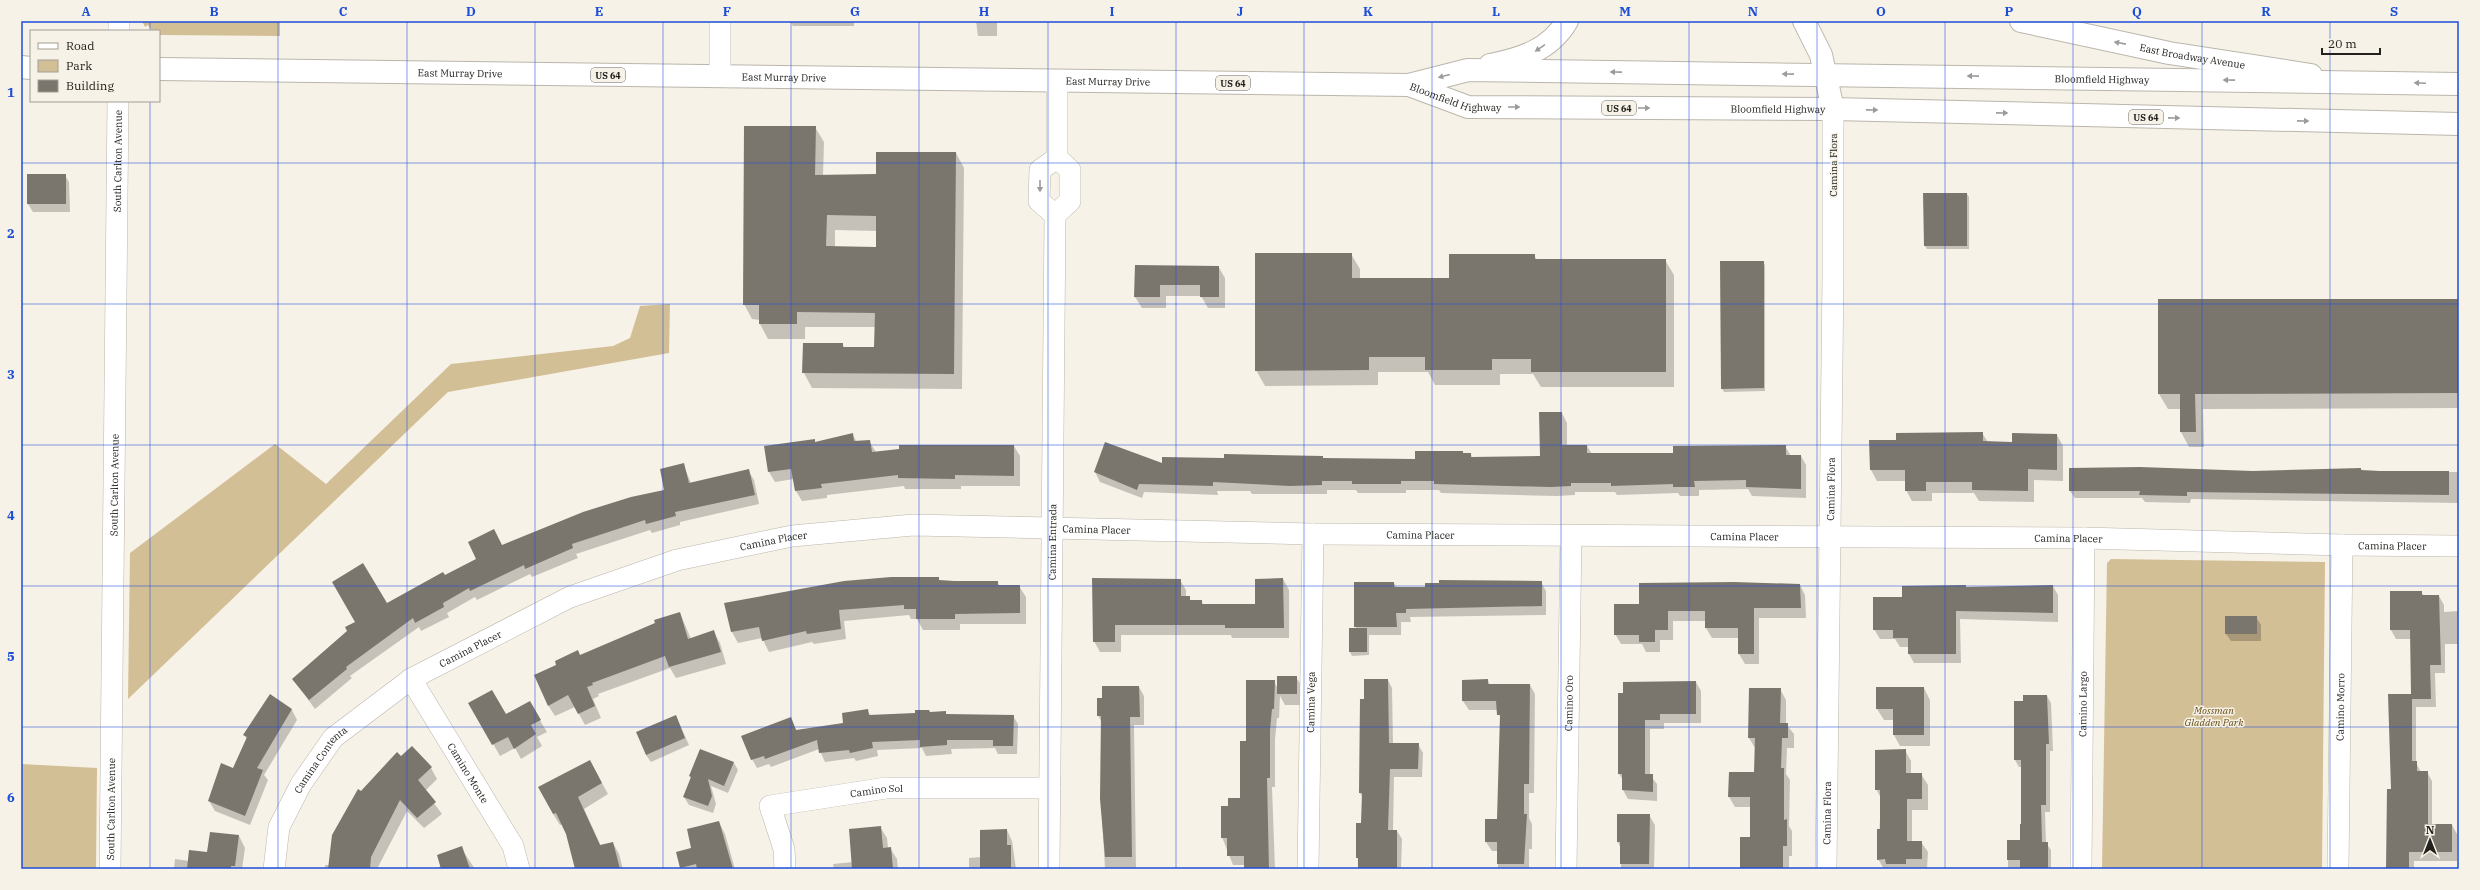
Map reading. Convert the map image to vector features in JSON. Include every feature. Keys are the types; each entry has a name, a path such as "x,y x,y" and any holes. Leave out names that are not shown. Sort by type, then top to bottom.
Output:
{"main road":[{"path":"1468,70 1518,60 1537,51 1555,38 1567,21"},
{"path":"1804,21 1821,55 1827,74 1833,109"},
{"name":"East Broadway Avenue","path":"2021,21 2169,53 2366,82"},
{"name":"East Murray Drive","path":"160,69 1408,85"},
{"name":"Bloomfield Highway","path":"1408,85 1468,70 2459,84"},
{"name":"Bloomfield Highway","path":"1408,85 1468,106 1833,109 2459,124"}],"street":[{"path":"720,21 720,76"},
{"path":"1057,81 1057,158 1070,170 1070,201 1055,215 1039,201 1040,170 1057,158"},
{"name":"South Carlton Avenue","path":"110,869 118,102"},
{"name":"Camina Flora","path":"1826,869 1828,538 1833,277 1833,109"},
{"name":"Camina Entrada","path":"1049,869 1055,215"},
{"name":"Camina Placer","path":"411,679 570,597 677,560 792,536 905,526 1313,534 1828,538 2084,538 2342,545 2459,546"},
{"name":"Camina Vega","path":"1308,869 1313,534"},
{"name":"Camino Oro","path":"1566,869 1571,536"},
{"name":"Camino Largo","path":"2081,869 2084,538"},
{"name":"Camino Morro","path":"2338,869 2342,545"},
{"name":"Camina Contenta","path":"274,869 279,827 301,784 333,738 411,679"},
{"name":"Camino Monte","path":"411,679 513,846 519,869"},
{"name":"Camino Sol","path":"785,869 784,849 770,806 886,788 1050,788"}],"green space":[{"path":"142,21 280,21 280,36 160,35 160,30 151,30 148,25 145,27"},
{"path":"670,304 669,353 448,392 128,699 130,553 275,444 326,484 451,364 613,346 630,338 640,306"},
{"name":"Mossman Gladden Park","path":"2111,559 2325,562 2322,869 2102,869 2107,563"},
{"path":"21,764 97,768 96,869 21,869"}],"building":[{"path":"744,126 816,126 815,175 876,174 876,152 956,152 954,374 802,373 803,343 843,343 843,347 874,347 875,313 797,312 797,324 759,324 759,305 743,305","holes":["827,215 876,216 876,247 826,246"]},
{"path":"27,174 66,174 66,204 27,204"},
{"path":"1923,193 1967,193 1967,246 1924,246"},
{"path":"1255,253 1352,253 1352,278 1449,278 1449,254 1535,254 1535,259 1666,259 1666,372 1531,372 1531,359 1492,359 1492,370 1425,370 1425,357 1369,357 1369,370 1255,371"},
{"path":"1720,261 1764,261 1764,388 1721,389"},
{"path":"1135,265 1219,266 1219,297 1200,297 1200,285 1160,285 1160,297 1134,297"},
{"path":"2158,299 2459,299 2459,393 2195,394 2196,432 2180,432 2180,394 2158,394"},
{"path":"1539,412 1562,412 1562,445 1587,445 1587,453 1673,453 1673,446 1786,445 1786,455 1801,455 1801,489 1746,487 1746,480 1694,481 1695,487 1673,487 1673,484 1611,486 1611,483 1571,483 1571,486 1550,487 1434,484 1434,481 1401,481 1401,484 1352,484 1352,481 1322,481 1322,485 1290,486 1213,482 1213,486 1139,484 1137,490 1094,472 1105,442 1162,463 1162,457 1224,458 1224,454 1323,456 1323,458 1415,459 1415,451 1463,451 1463,453 1471,453 1471,457 1540,456"},
{"path":"1983,432 1983,441 2012,442 2012,433 2057,434 2057,470 2028,469 2028,491 1972,490 1972,482 1926,482 1926,491 1905,491 1905,470 1870,470 1869,440 1896,440 1896,433"},
{"path":"853,433 854,441 870,440 872,452 899,449 899,445 1014,445 1014,476 955,475 955,479 898,478 898,475 821,484 822,488 795,491 791,469 768,472 764,446 815,439 815,442"},
{"path":"684,463 689,483 749,469 755,495 675,512 676,516 646,524 645,520 572,544 573,548 525,569 524,565 470,591 469,588 443,603 444,607 415,623 413,618 346,667 347,669 309,700 292,679 347,631 345,627 355,622 332,582 363,563 387,603 443,572 445,575 476,559 468,542 494,529 502,545 583,512 631,497 664,490 660,469"},
{"path":"2140,467 2253,471 2361,468 2361,470 2380,471 2449,471 2449,495 2187,492 2187,496 2139,495 2140,491 2069,491 2069,468"},
{"path":"891,577 939,577 939,580 998,581 998,585 1020,585 1020,613 955,614 955,619 916,619 916,609 904,609 904,605 839,610 841,629 807,634 806,631 762,641 759,627 731,632 724,603 844,581"},
{"path":"1092,578 1181,579 1181,596 1190,596 1190,600 1202,600 1202,604 1255,604 1255,579 1283,578 1284,628 1225,628 1225,625 1115,625 1115,642 1093,642"},
{"path":"1439,580 1542,581 1542,606 1406,609 1406,613 1396,613 1397,627 1354,627 1354,582 1394,582 1394,587 1425,587 1425,583 1439,583"},
{"path":"1734,582 1800,584 1801,608 1754,608 1754,654 1738,654 1738,628 1705,628 1705,611 1668,611 1668,630 1655,630 1655,642 1639,642 1639,635 1614,635 1614,604 1639,604 1639,583"},
{"path":"1966,585 1966,587 2053,585 2053,613 1956,611 1956,654 1908,654 1908,638 1893,638 1893,630 1873,630 1873,597 1902,597 1902,586"},
{"path":"2390,591 2422,591 2422,595 2439,595 2441,665 2430,665 2431,699 2412,699 2412,761 2417,761 2417,771 2428,771 2428,824 2452,824 2452,852 2409,852 2409,869 2386,869 2387,789 2391,789 2388,694 2411,694 2410,630 2390,630"},
{"path":"680,612 688,639 714,630 721,652 669,667 665,656 592,683 593,685 587,687 595,706 578,714 568,695 548,706 534,675 556,665 555,661 578,650 580,655 655,623 654,620"},
{"path":"2225,616 2257,616 2257,634 2225,634"},
{"path":"1349,628 1367,628 1367,652 1349,652"},
{"path":"1277,676 1297,676 1297,694 1277,694"},
{"path":"1364,679 1388,679 1389,743 1419,743 1418,769 1390,769 1388,830 1397,830 1397,869 1358,869 1358,858 1356,858 1356,823 1361,823 1362,793 1359,793 1360,699 1364,699"},
{"path":"1488,679 1488,684 1530,684 1529,784 1524,784 1524,814 1527,814 1524,864 1497,864 1497,842 1485,842 1485,819 1497,819 1500,715 1497,715 1496,701 1462,701 1462,680"},
{"path":"1246,680 1275,680 1274,709 1272,709 1270,730 1270,778 1267,778 1269,869 1244,869 1244,856 1227,856 1227,838 1221,838 1221,806 1228,806 1228,798 1240,798 1240,741 1246,741"},
{"path":"1696,681 1696,714 1660,714 1660,720 1645,720 1645,774 1653,774 1653,792 1622,790 1622,774 1618,774 1618,693 1623,693 1623,682"},
{"path":"1102,686 1139,686 1140,717 1130,717 1132,857 1105,857 1100,799 1101,716 1097,716 1097,698 1102,698"},
{"path":"1876,687 1924,687 1924,735 1893,735 1893,709 1876,709"},
{"path":"1749,688 1781,688 1780,723 1788,723 1788,738 1782,738 1781,768 1784,768 1784,820 1787,819 1787,846 1783,846 1783,869 1740,869 1740,837 1750,837 1750,797 1728,797 1729,772 1754,772 1755,738 1748,738"},
{"path":"492,690 506,714 530,701 541,720 531,725 536,734 514,749 508,737 492,745 468,703"},
{"path":"270,694 292,709 257,768 263,770 245,816 208,801 221,763 233,768 247,737 243,735"},
{"path":"2023,695 2047,695 2049,744 2046,744 2046,805 2041,805 2042,842 2048,842 2048,869 2020,869 2020,860 2007,860 2007,840 2020,840 2021,760 2014,760 2014,701 2023,701"},
{"path":"868,709 869,715 915,713 915,710 929,710 930,712 946,711 946,714 1014,715 1013,746 993,746 993,740 947,740 947,745 920,747 920,740 872,742 873,748 850,753 849,750 819,753 817,740 765,759 764,756 751,760 741,736 791,717 796,730 843,723 842,713"},
{"path":"676,715 685,738 646,755 636,732"},
{"path":"412,746 432,767 418,780 436,802 417,818 400,800 371,857 370,869 328,869 332,835 358,789 361,791 397,752 401,756"},
{"path":"700,749 734,762 724,786 708,779 712,796 708,806 683,797 691,777 689,776"},
{"path":"1906,749 1906,773 1922,773 1922,799 1907,799 1907,841 1922,841 1922,859 1906,859 1906,864 1886,864 1885,859 1877,860 1877,829 1880,829 1880,790 1875,790 1875,750"},
{"path":"590,760 602,783 578,797 600,845 613,842 620,869 575,869 566,834 556,813 553,814 538,787"},
{"path":"1617,814 1650,814 1649,864 1620,864 1620,842 1617,842"},
{"path":"719,821 733,869 697,869 696,864 680,868 676,852 691,848 687,829"},
{"path":"881,826 883,848 891,847 893,869 852,869 849,829"},
{"path":"1007,829 1007,845 1011,845 1011,869 980,869 980,830"},
{"path":"210,832 239,835 235,866 231,866 231,869 187,869 189,850 207,852"},
{"path":"462,846 470,869 441,869 437,855"}]}
